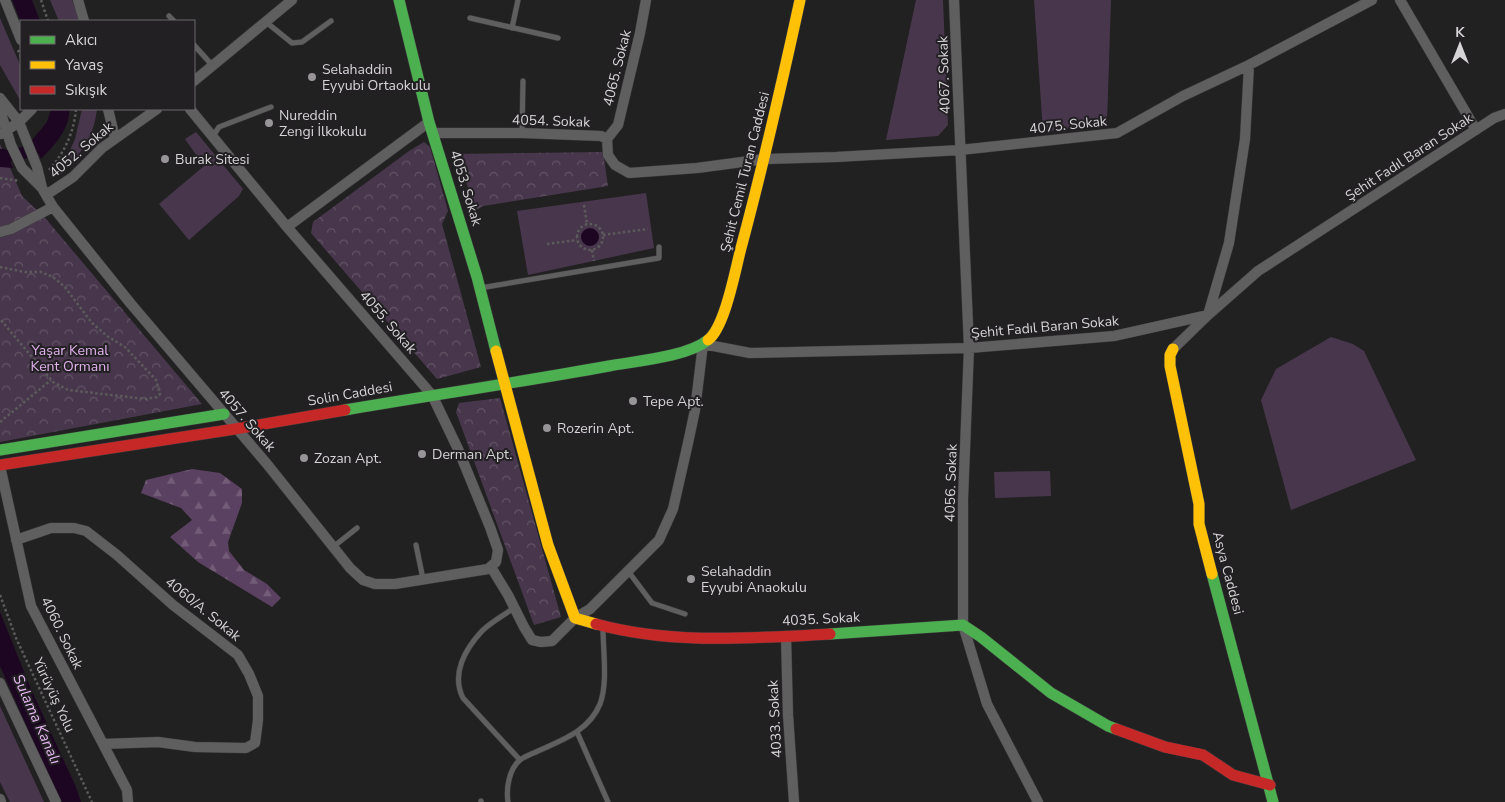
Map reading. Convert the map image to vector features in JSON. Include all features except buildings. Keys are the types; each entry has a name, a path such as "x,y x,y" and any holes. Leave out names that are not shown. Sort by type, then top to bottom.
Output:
{"street":[{"path":"5,0 20,38"},
{"path":"78,0 84,20"},
{"path":"195,80 292,0"},
{"name":"4053. Sokak","path":"399,0 431,128 480,288 504,385"},
{"name":"4065. Sokak","path":"607,139 618,125 646,0"},
{"name":"Şehit Cemil Turan Caddesi","path":"703,344 712,337 720,324 765,159 800,0"},
{"name":"4067. Sokak","path":"954,0 960,150"},
{"name":"4075. Sokak","path":"765,159 960,150 1117,133 1183,96 1249,65 1372,0"},
{"path":"1400,0 1476,130"},
{"path":"1173,349 1208,315 1229,243 1245,138 1249,65"},
{"path":"0,98 18,122 37,167 41,186"},
{"path":"0,110 3,133 22,168 41,186"},
{"path":"3,133 31,110"},
{"path":"108,110 115,138"},
{"name":"4052. Sokak","path":"41,186 73,177 102,148 156,110"},
{"name":"4055. Sokak","path":"191,110 287,227 432,394 458,449 498,550 496,562 491,567"},
{"name":"Şehit Fadıl Baran Sokak","path":"703,344 750,353 969,348 1114,336 1208,315 1258,271 1494,118 1505,114"},
{"path":"287,227 431,128"},
{"name":"4054. Sokak","path":"431,128 601,136 607,139 608,154 615,165 629,173 697,168 765,159"},
{"name":"4056. Sokak","path":"960,150 969,348 963,499 963,625 987,704 1038,802"},
{"name":"4057. Sokak","path":"41,186 53,207 131,304 235,429 267,464 333,548 363,580 375,584 395,584 474,573 491,567"},
{"path":"0,232 11,229 53,207"},
{"path":"491,567 532,640 541,642 552,641 575,618 590,609 659,540 673,510 695,410 703,344"},
{"name":"Solin Caddesi","path":"0,466 235,429 432,394 504,385 675,354 703,344"},
{"name":"Asya Caddesi","path":"1173,349 1170,355 1170,366 1199,504 1199,524 1273,802"},
{"path":"504,385 548,545 575,618"},
{"path":"0,450 224,414"},
{"name":"4060. Sokak","path":"0,466 30,606 127,790 128,802"},
{"name":"4060/A. Sokak","path":"16,540 51,528 74,528 86,531 117,555 173,605 238,655 249,674 258,696 258,720 254,743 246,748 195,747 158,742 103,744"},
{"name":"4035. Sokak","path":"575,618 603,627 668,636 732,638 963,625"},
{"path":"963,625 982,637 1051,693 1108,726 1165,747 1203,755 1233,775 1270,785"},
{"name":"4033. Sokak","path":"786,636 788,714 794,802"},
{"path":"0,683 56,802"}],"lane":[{"path":"512,28 518,0"},
{"path":"169,16 173,20"},
{"path":"470,18 558,38"},
{"path":"266,22 292,43 302,42 332,21"},
{"path":"195,46 213,66"},
{"path":"522,133 523,81"},
{"path":"213,137 219,127 271,107"},
{"path":"480,288 659,258 659,248"},
{"path":"333,548 357,528"},
{"path":"416,545 423,580"},
{"path":"628,570 652,603 685,614"},
{"path":"514,608 484,630 475,640 460,667 458,679 463,698 520,760"},
{"path":"508,802 510,776 520,760 577,732 596,713 602,697 604,680 603,627"},
{"path":"577,732 608,802"}],"path":[{"path":"41,0 48,20"},
{"path":"0,178 41,186 61,157 74,124 76,110"},
{"path":"584,205 587,224"},
{"path":"587,224 596,225 603,235 602,243 592,250 583,249 577,240 577,233 587,224"},
{"path":"603,235 648,229"},
{"path":"548,244 577,240"},
{"path":"0,266 25,272 40,272 52,277 65,287 92,323 107,336 125,347 156,380 160,394 157,398 146,399 68,390 51,380 0,319"},
{"path":"0,422 51,380"},
{"name":"Yürüyüş Yolu","path":"0,595 1,603 16,638 92,802"}],"green space":[{"path":"50,0 72,0 81,20 59,20"},
{"path":"916,0 943,0 948,125 938,136 886,140"},
{"path":"1034,0 1111,0 1107,123 1043,132"},
{"path":"0,18 20,65 20,100 0,65"},
{"path":"82,110 97,110 89,138 61,175 61,170 75,139"},
{"path":"196,132 243,189 239,196 189,240 159,204 204,166 185,139"},
{"path":"424,142 430,147 448,211 442,224 481,367 437,379 311,233 313,222"},
{"name":"Yaşar Kemal Kent Ormanı","path":"0,144 22,196 46,219 202,404 0,442"},
{"path":"603,152 608,186 483,206 476,210 456,154"},
{"path":"646,193 654,248 528,275 517,211"},
{"path":"1331,337 1353,344 1364,351 1416,460 1291,510 1261,400 1276,369"},
{"path":"500,398 561,617 534,625 456,412 459,403"},
{"path":"192,469 220,473 242,489 242,503 228,542 229,551 244,570 267,584 281,598 272,607 198,562 170,537 192,520 181,508 141,493 146,480"},
{"path":"1050,471 1051,496 995,498 994,472"},
{"path":"0,706 44,802 10,802 0,782"}],"water":[{"path":"12,0 32,0 40,20 20,20"},
{"path":"51,110 69,110 67,123 60,137 41,159 32,140 47,122"},
{"path":"0,149 5,149 13,168 0,167"},
{"path":"586,228 594,228 599,233 597,244 586,246 581,241 581,233"},
{"path":"0,612 31,689 81,802 62,802 0,666"}],"waterway":[{"name":"Sulama Kanalı","path":"0,157 23,153 40,145"}],"traffic: fast":[{"path":"399,0 429,122 477,277 496,351"},
{"path":"345,410 661,358 687,351 708,340"},
{"path":"0,450 224,414"},
{"path":"1212,574 1273,802"},
{"path":"830,634 963,625 981,637 1051,693 1116,729"}],"traffic: slow":[{"path":"708,340 719,323 732,284 772,124 800,0"},
{"path":"1173,349 1170,355 1170,366 1199,504 1199,524 1212,574"},
{"path":"496,351 548,545 575,618 596,624"}],"traffic: jam":[{"path":"0,465 345,410"},
{"path":"596,624 625,631 683,637 742,638 830,634"},
{"path":"1116,729 1165,747 1203,755 1233,775 1270,785"}],"place":[{"name":"Selahaddin Eyyubi Ortaokulu","path":"312,77"},
{"name":"Nureddin Zengi İlkokulu","path":"269,123"},
{"name":"Burak Sitesi","path":"165,159"},
{"name":"Tepe Apt.","path":"633,401"},
{"name":"Rozerin Apt.","path":"547,428"},
{"name":"Derman Apt.","path":"422,454"},
{"name":"Zozan Apt.","path":"304,458"},
{"name":"Selahaddin Eyyubi Anaokulu","path":"691,579"}]}
